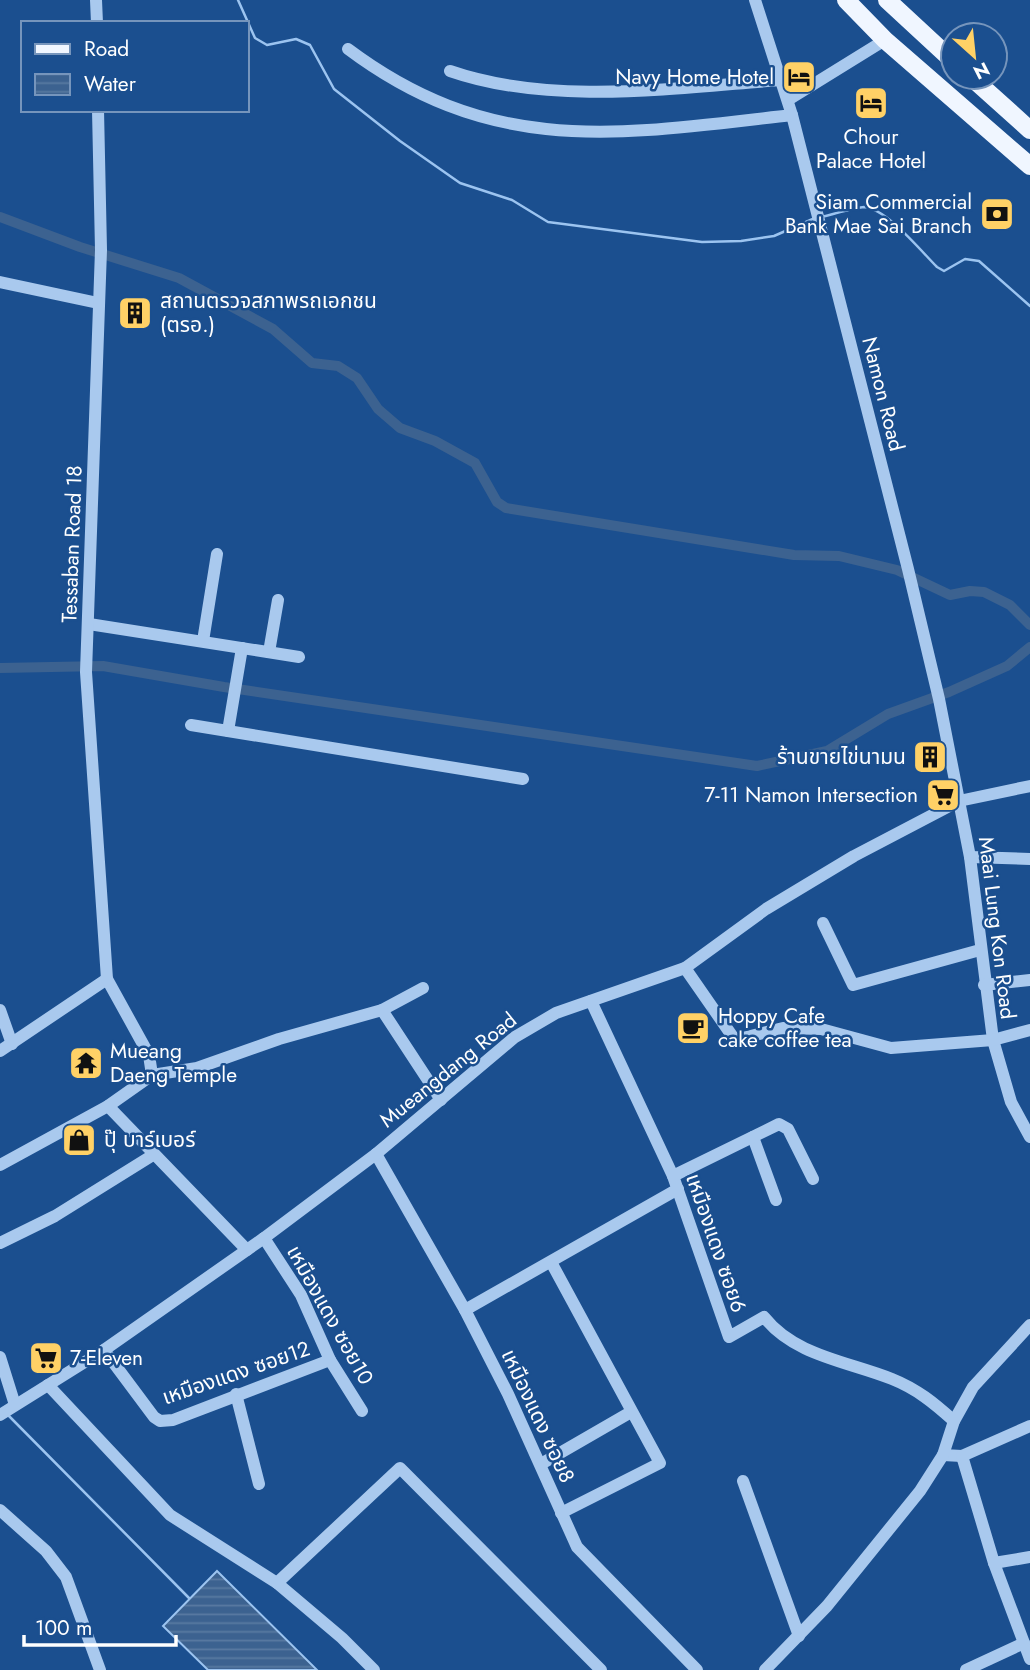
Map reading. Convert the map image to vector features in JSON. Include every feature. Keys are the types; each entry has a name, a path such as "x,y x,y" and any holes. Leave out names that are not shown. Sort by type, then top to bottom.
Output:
{"main road":[{"path":"846,0 885,40 1030,166"},
{"path":"895,3 939,47"},
{"path":"987,91 1030,130"}],"street":[{"path":"96,0 97,21"},
{"name":"Namon Road","path":"755,0 788,100 819,219 913,589 959,801"},
{"path":"788,100 885,40"},
{"path":"348,49 381,74 421,95 478,117 513,125 597,134 792,115"},
{"path":"450,71 486,84 532,89 686,87 781,80"},
{"name":"Tessaban Road 18","path":"98,112 100,243 87,666 107,979"},
{"path":"0,282 98,303"},
{"path":"203,641 216,554"},
{"path":"269,652 278,600"},
{"path":"89,624 299,657"},
{"path":"228,731 242,648"},
{"path":"191,725 523,779"},
{"name":"Mueangdang Road","path":"8,1410 104,1350 264,1238 376,1154 515,1037 556,1013 685,968 765,909 854,856 959,801 1030,786"},
{"name":"Maai Lung Kon Road","path":"959,801 970,857 993,1040 1011,1102 1030,1137"},
{"path":"970,857 1030,859"},
{"path":"823,923 853,985 980,950"},
{"path":"685,968 735,1040 783,1028 821,1029 891,1048 993,1040 1030,1030"},
{"path":"0,1051 107,979 149,1055 152,1075"},
{"path":"984,985 1030,980"},
{"path":"1,1161 108,1106 152,1075 197,1068 279,1039 383,1010 423,988"},
{"name":"เหมืองแดง ซอย6","path":"591,1001 673,1176 729,1337 764,1317 776,1333 793,1344 892,1379 925,1395 954,1421"},
{"path":"0,1010 12,1044"},
{"path":"383,1010 441,1100"},
{"path":"108,1106 247,1250"},
{"path":"673,1176 752,1137 785,1125 813,1180"},
{"path":"752,1137 776,1200"},
{"name":"เหมืองแดง ซอย8","path":"376,1154 465,1310 541,1464 577,1547 697,1670"},
{"path":"0,1242 55,1216 153,1155"},
{"path":"465,1310 678,1189"},
{"name":"เหมืองแดง ซอย10","path":"264,1238 301,1295 330,1360 362,1411"},
{"path":"551,1262 660,1463 561,1513"},
{"path":"772,1668 920,1491 943,1455 954,1421 972,1387 1030,1325"},
{"name":"เหมืองแดง ซอย12","path":"104,1350 154,1417 160,1421 173,1420 330,1360"},
{"path":"0,1357 8,1410"},
{"path":"48,1385 170,1515 277,1583 342,1638 374,1670"},
{"path":"236,1394 259,1484"},
{"path":"541,1464 631,1412"},
{"path":"943,1455 962,1456 1030,1426"},
{"path":"962,1456 994,1563 1030,1659"},
{"path":"277,1583 400,1468 601,1670"},
{"path":"743,1481 799,1636"},
{"path":"0,1510 46,1550 66,1577 100,1670"},
{"path":"994,1563 1030,1557"},
{"path":"966,1670 1024,1643"}],"water":[{"path":"217,1571 317,1670 208,1670 163,1626"}],"waterway":[{"path":"238,0 247,21"},
{"path":"248,22 255,38 267,45 296,39 310,45 334,89 400,141 460,183 512,200 548,222 702,242 741,241 774,236 815,218"},
{"path":"821,217 861,207 873,209 903,231 937,267 944,271 965,259 979,261 1030,306"},
{"path":"0,217 80,247 179,278 273,329 312,363 338,366 357,378 378,409 400,428 435,441 475,463 497,502 506,508 794,555 839,556 897,570 950,595 970,591 984,592 1010,605 1030,625"},
{"path":"0,668 103,666 224,687 757,766 827,751 888,714 949,692 1007,666 1030,647"},
{"path":"7,1414 189,1598"}],"place":[{"name":"Navy Home Hotel","path":"799,77"},
{"name":"Chour Palace Hotel","path":"871,103"},
{"name":"Siam Commercial Bank Mae Sai Branch","path":"997,214"},
{"name":"สถานตรวจสภาพรถเอกชน (ตรอ.)","path":"135,313"},
{"name":"ร้านขายไข่นามน","path":"930,757"},
{"name":"7-11 Namon Intersection","path":"943,795"},
{"name":"Hoppy Cafe cake coffee tea","path":"693,1028"},
{"name":"Mueang Daeng Temple","path":"86,1063"},
{"name":"ปุ๊ บาร์เบอร์","path":"79,1140"},
{"name":"7-Eleven","path":"46,1358"}]}
